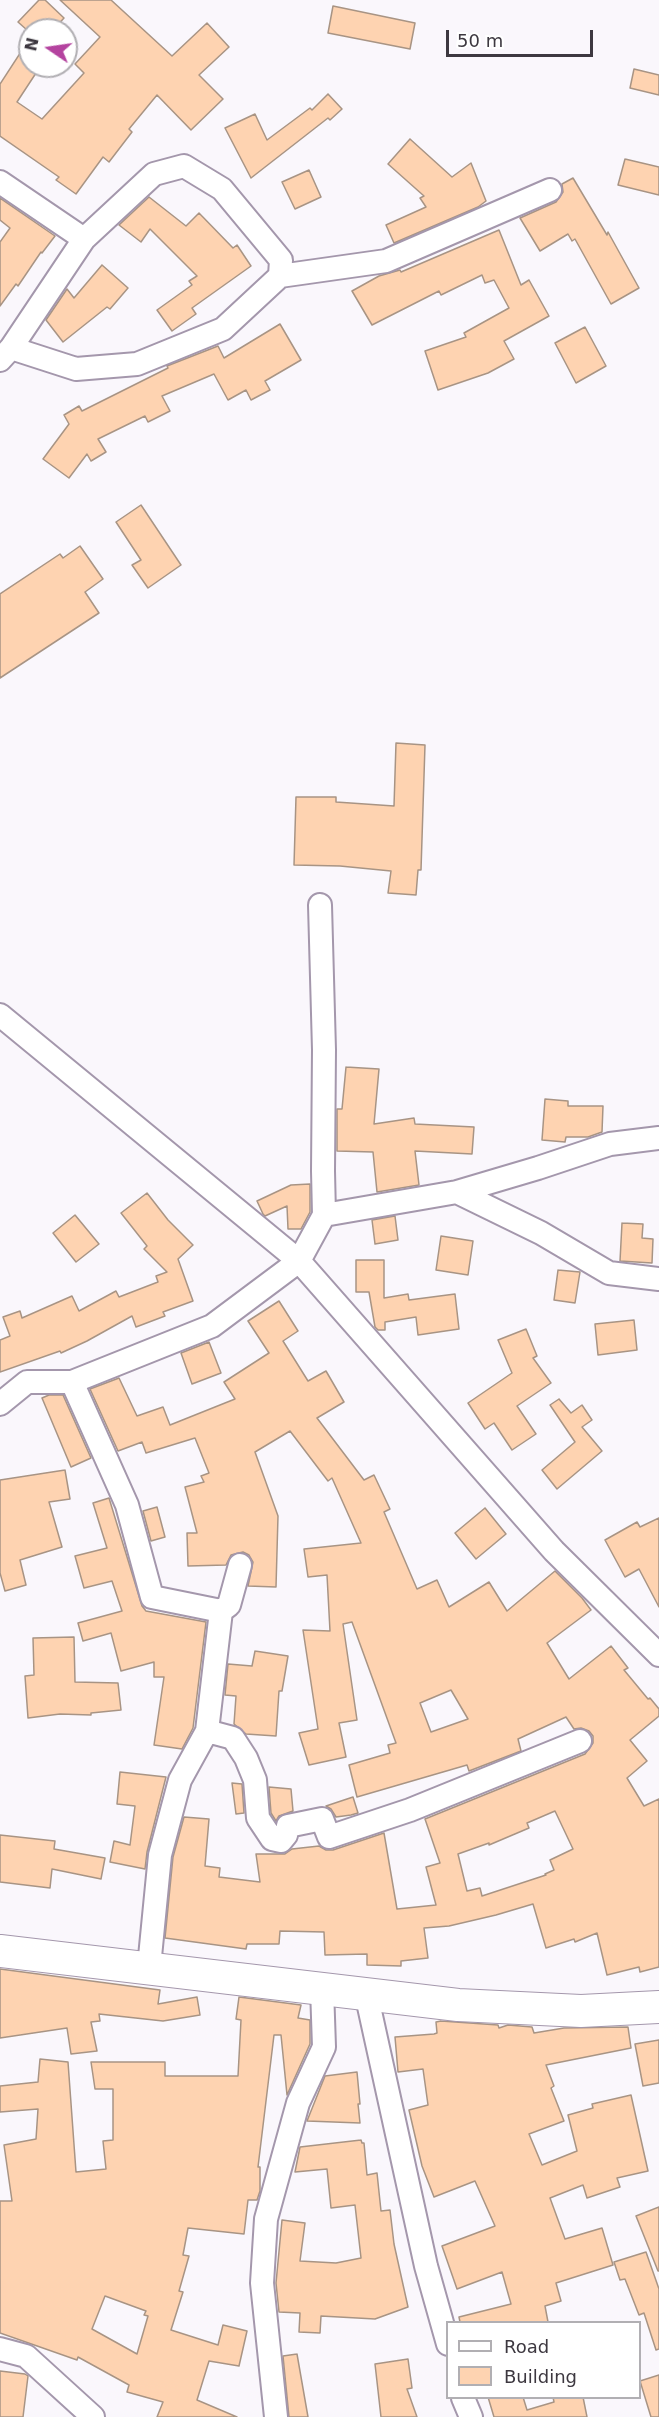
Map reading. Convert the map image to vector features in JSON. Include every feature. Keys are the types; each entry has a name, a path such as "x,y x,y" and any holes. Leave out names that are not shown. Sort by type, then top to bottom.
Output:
{"street":[{"path":"280,276 281,260 222,189 184,166 153,174 84,239 5,354 76,369 137,364 223,329 280,276 386,261 550,190"},
{"path":"0,182 84,239"},
{"path":"0,1404 27,1382 72,1382 212,1326 299,1260 324,1215 324,1050 320,905"},
{"path":"0,1016 299,1260 554,1551 659,1655"},
{"path":"324,1215 457,1192 609,1144 659,1138"},
{"path":"457,1192 541,1233 609,1273 659,1279"},
{"path":"72,1382 127,1505 152,1597 221,1611"},
{"path":"149,1967 160,1855 180,1780 207,1731 221,1611 229,1605 240,1565"},
{"path":"207,1731 233,1738 246,1758 255,1780 258,1818 272,1839 281,1841 286,1835 288,1826 322,1819 329,1837 410,1810 580,1741"},
{"path":"0,1951 458,2005 581,2011 659,2007"},
{"path":"276,2417 262,2283 266,2219 298,2103 324,2047 322,1988"},
{"path":"366,1993 426,2266 446,2340"},
{"path":"0,2349 26,2356 93,2417"},
{"path":"464,2399 471,2417"}],"building":[{"path":"39,0 45,0 64,18 22,18"},
{"path":"60,0 111,0 172,56 207,23 229,47 199,75 223,99 191,130 157,95 129,129 132,132 109,162 103,157 76,194 56,180 59,177 0,136 0,84 18,56 18,78 33,78 17,102 42,119 84,73 78,67 78,61 100,37"},
{"path":"333,6 415,23 410,49 328,33"},
{"path":"634,69 659,75 659,95 630,88"},
{"path":"328,94 342,109 251,178 225,128 255,114 267,140 310,108 312,110"},
{"path":"410,139 452,177 471,163 486,201 478,207 394,243 386,225 426,207 420,198 424,196 388,164"},
{"path":"625,159 659,167 659,195 618,185"},
{"path":"309,170 321,197 295,209 282,182"},
{"path":"573,178 607,235 608,232 639,288 611,304 575,239 572,241 568,234 540,251 520,218 556,202 563,192 562,184"},
{"path":"149,197 186,226 199,213 233,248 237,245 251,266 192,308 196,314 172,331 157,310 192,285 189,281 197,276 150,229 141,242 119,225"},
{"path":"0,198 55,236 0,306 0,242 10,228 0,220"},
{"path":"499,230 521,285 529,280 549,316 504,341 514,359 488,373 438,390 425,351 466,337 464,333 509,308 494,280 485,283 482,275 441,295 439,291 372,325 352,291 379,276 400,270 401,272"},
{"path":"102,265 128,288 110,309 107,307 63,342 46,320 67,289 74,298"},
{"path":"280,324 301,360 265,381 270,390 251,400 246,390 228,400 214,374 162,396 170,411 148,422 145,416 98,439 106,452 91,461 87,454 69,478 43,459 69,424 64,415 79,406 82,411 168,368 167,366 218,346 224,358"},
{"path":"585,327 606,366 576,383 555,343"},
{"path":"141,505 181,565 148,588 132,565 141,560 116,522"},
{"path":"80,546 103,579 85,592 99,613 0,678 0,594 60,554 63,558"},
{"path":"396,743 425,745 421,870 418,870 416,895 388,893 391,871 340,866 294,865 296,797 336,797 336,802 394,806"},
{"path":"346,1067 379,1069 374,1124 414,1118 415,1124 474,1127 472,1154 415,1151 419,1185 377,1192 373,1152 337,1151 337,1109 342,1109"},
{"path":"545,1099 568,1101 568,1106 603,1106 602,1132 588,1137 566,1137 565,1142 542,1140"},
{"path":"310,1184 310,1212 301,1229 288,1229 287,1206 265,1216 263,1214 257,1201 291,1185"},
{"path":"147,1193 168,1220 193,1245 178,1259 193,1301 163,1312 165,1316 136,1327 132,1316 61,1353 60,1351 0,1372 0,1340 10,1336 3,1317 20,1311 22,1318 72,1296 79,1311 116,1291 119,1297 158,1282 156,1276 167,1272 144,1249 147,1246 121,1213"},
{"path":"75,1215 99,1244 76,1262 53,1233"},
{"path":"395,1216 398,1240 375,1244 372,1220"},
{"path":"622,1223 643,1224 642,1238 653,1239 652,1263 620,1261"},
{"path":"441,1236 473,1241 468,1275 436,1270"},
{"path":"356,1260 384,1260 384,1298 408,1294 409,1300 455,1294 459,1329 418,1335 416,1317 385,1322 385,1330 378,1330 375,1327 369,1292 356,1292"},
{"path":"558,1270 580,1272 575,1303 554,1300"},
{"path":"279,1301 298,1331 283,1341 308,1381 326,1371 344,1402 317,1418 364,1480 374,1475 390,1509 384,1512 417,1589 437,1580 449,1607 489,1582 507,1611 555,1571 591,1610 547,1643 569,1679 611,1646 628,1668 624,1670 659,1709 659,1716 630,1740 647,1761 627,1778 644,1806 659,1799 659,1967 640,1972 639,1967 607,1975 597,1933 575,1942 574,1939 546,1948 533,1904 449,1926 424,1928 428,1958 401,1961 401,1966 367,1965 367,1954 325,1955 324,1932 280,1931 279,1944 247,1944 246,1949 165,1938 173,1857 184,1817 209,1819 205,1866 220,1868 219,1877 260,1882 256,1854 285,1854 292,1849 319,1846 326,1850 333,1850 384,1833 397,1909 436,1905 426,1867 440,1863 425,1819 585,1754 593,1743 593,1736 589,1731 581,1728 574,1729 566,1717 518,1739 521,1751 469,1771 467,1765 357,1797 349,1765 390,1753 388,1745 396,1743 352,1622 343,1624 357,1720 339,1723 346,1757 309,1765 299,1733 318,1729 303,1630 330,1631 327,1575 308,1577 304,1549 361,1543 332,1478 328,1481 290,1431 255,1452 278,1516 276,1587 248,1586 253,1562 249,1555 243,1552 231,1555 226,1565 188,1566 187,1533 197,1533 185,1487 204,1482 201,1476 209,1473 195,1438 146,1453 142,1442 118,1451 90,1389 119,1378 137,1416 163,1407 170,1425 235,1399 224,1382 269,1353 248,1321","holes":["451,1690 468,1719 431,1732 420,1703","555,1811 573,1849 550,1860 554,1870 546,1875 482,1896 480,1888 467,1891 458,1854 489,1843 489,1845 529,1828 527,1823"]},
{"path":"634,1320 637,1350 598,1355 595,1324"},
{"path":"526,1329 537,1356 533,1358 551,1383 517,1406 536,1434 512,1450 494,1423 485,1429 468,1403 512,1373 498,1340"},
{"path":"209,1342 221,1373 192,1384 181,1353"},
{"path":"49,1395 63,1395 91,1458 71,1467 42,1398"},
{"path":"559,1399 571,1413 582,1405 592,1420 582,1427 602,1451 557,1489 542,1470 575,1442 550,1405"},
{"path":"65,1470 70,1499 49,1502 62,1547 20,1560 26,1585 5,1591 0,1573 0,1480"},
{"path":"109,1498 142,1606 146,1611 206,1622 193,1728 182,1749 154,1745 164,1677 154,1677 154,1662 121,1671 111,1633 83,1641 78,1623 122,1611 112,1581 84,1588 75,1556 107,1548 93,1503"},
{"path":"157,1507 165,1537 151,1541 143,1511"},
{"path":"485,1508 506,1534 476,1559 455,1533"},
{"path":"659,1518 659,1607 639,1569 625,1577 605,1540 637,1522 640,1527"},
{"path":"74,1637 75,1682 118,1683 121,1710 91,1713 91,1715 60,1714 28,1718 25,1676 34,1675 33,1638"},
{"path":"255,1651 288,1656 282,1691 279,1691 276,1736 246,1734 234,1724 236,1696 225,1695 228,1664 252,1666"},
{"path":"120,1772 166,1777 147,1852 145,1869 110,1862 114,1841 130,1845 135,1806 117,1804"},
{"path":"232,1783 242,1784 244,1813 236,1814"},
{"path":"269,1787 291,1789 293,1811 279,1816 276,1821 271,1813"},
{"path":"353,1797 358,1813 336,1817 326,1806"},
{"path":"0,1835 55,1841 54,1849 105,1858 101,1879 52,1869 50,1888 0,1882"},
{"path":"0,1969 160,1990 158,2004 197,1997 200,2015 163,2021 99,2014 100,2021 91,2022 97,2051 71,2054 67,2028 0,2038"},
{"path":"239,1997 301,2005 298,2018 310,2020 310,2044 287,2095 281,2035 274,2035 258,2167 260,2167 260,2191 257,2200 248,2200 244,2234 188,2228 183,2255 189,2256 179,2291 183,2292 171,2330 218,2345 223,2325 247,2331 239,2366 209,2361 197,2400 237,2417 157,2417 163,2402 127,2392 129,2385 78,2357 77,2360 0,2333 0,2201 12,2201 4,2145 36,2139 38,2109 0,2112 0,2086 38,2082 40,2059 68,2062 76,2172 106,2169 103,2141 113,2140 113,2089 95,2089 91,2062 165,2062 165,2076 238,2076 241,2020 236,2019","holes":["105,2296 146,2311 144,2315 148,2316 137,2354 92,2329"]},
{"path":"436,2022 498,2025 499,2028 508,2025 532,2027 534,2033 564,2028 628,2027 631,2048 546,2065 554,2086 551,2088 564,2121 529,2134 542,2165 577,2151 568,2115 593,2108 592,2104 631,2095 648,2171 617,2178 620,2187 587,2198 583,2185 550,2198 565,2239 602,2228 613,2265 556,2283 561,2301 545,2306 548,2321 460,2321 459,2317 511,2304 502,2272 457,2289 442,2246 495,2226 475,2181 434,2197 422,2166 409,2110 428,2105 423,2069 398,2072 395,2037 437,2033"},
{"path":"659,2040 659,2083 643,2086 635,2044"},
{"path":"357,2072 360,2123 307,2121 325,2076"},
{"path":"361,2140 364,2143 367,2175 377,2173 381,2211 390,2210 394,2244 408,2307 375,2319 321,2316 320,2333 299,2332 300,2313 279,2312 276,2283 282,2220 305,2223 300,2261 336,2263 361,2258 355,2205 331,2208 327,2169 295,2172 300,2147"},
{"path":"659,2207 659,2271 658,2271 636,2216"},
{"path":"646,2252 659,2289 659,2349 656,2350 644,2313 639,2315 625,2279 620,2280 614,2262"},
{"path":"297,2354 308,2417 289,2417 283,2356"},
{"path":"408,2359 412,2388 407,2389 417,2417 381,2417 375,2364"},
{"path":"0,2371 28,2376 23,2417 0,2417"},
{"path":"659,2375 659,2417 651,2417 641,2381"},
{"path":"489,2399 524,2399 527,2410 554,2402 553,2399 583,2399 587,2417 494,2417"}]}
